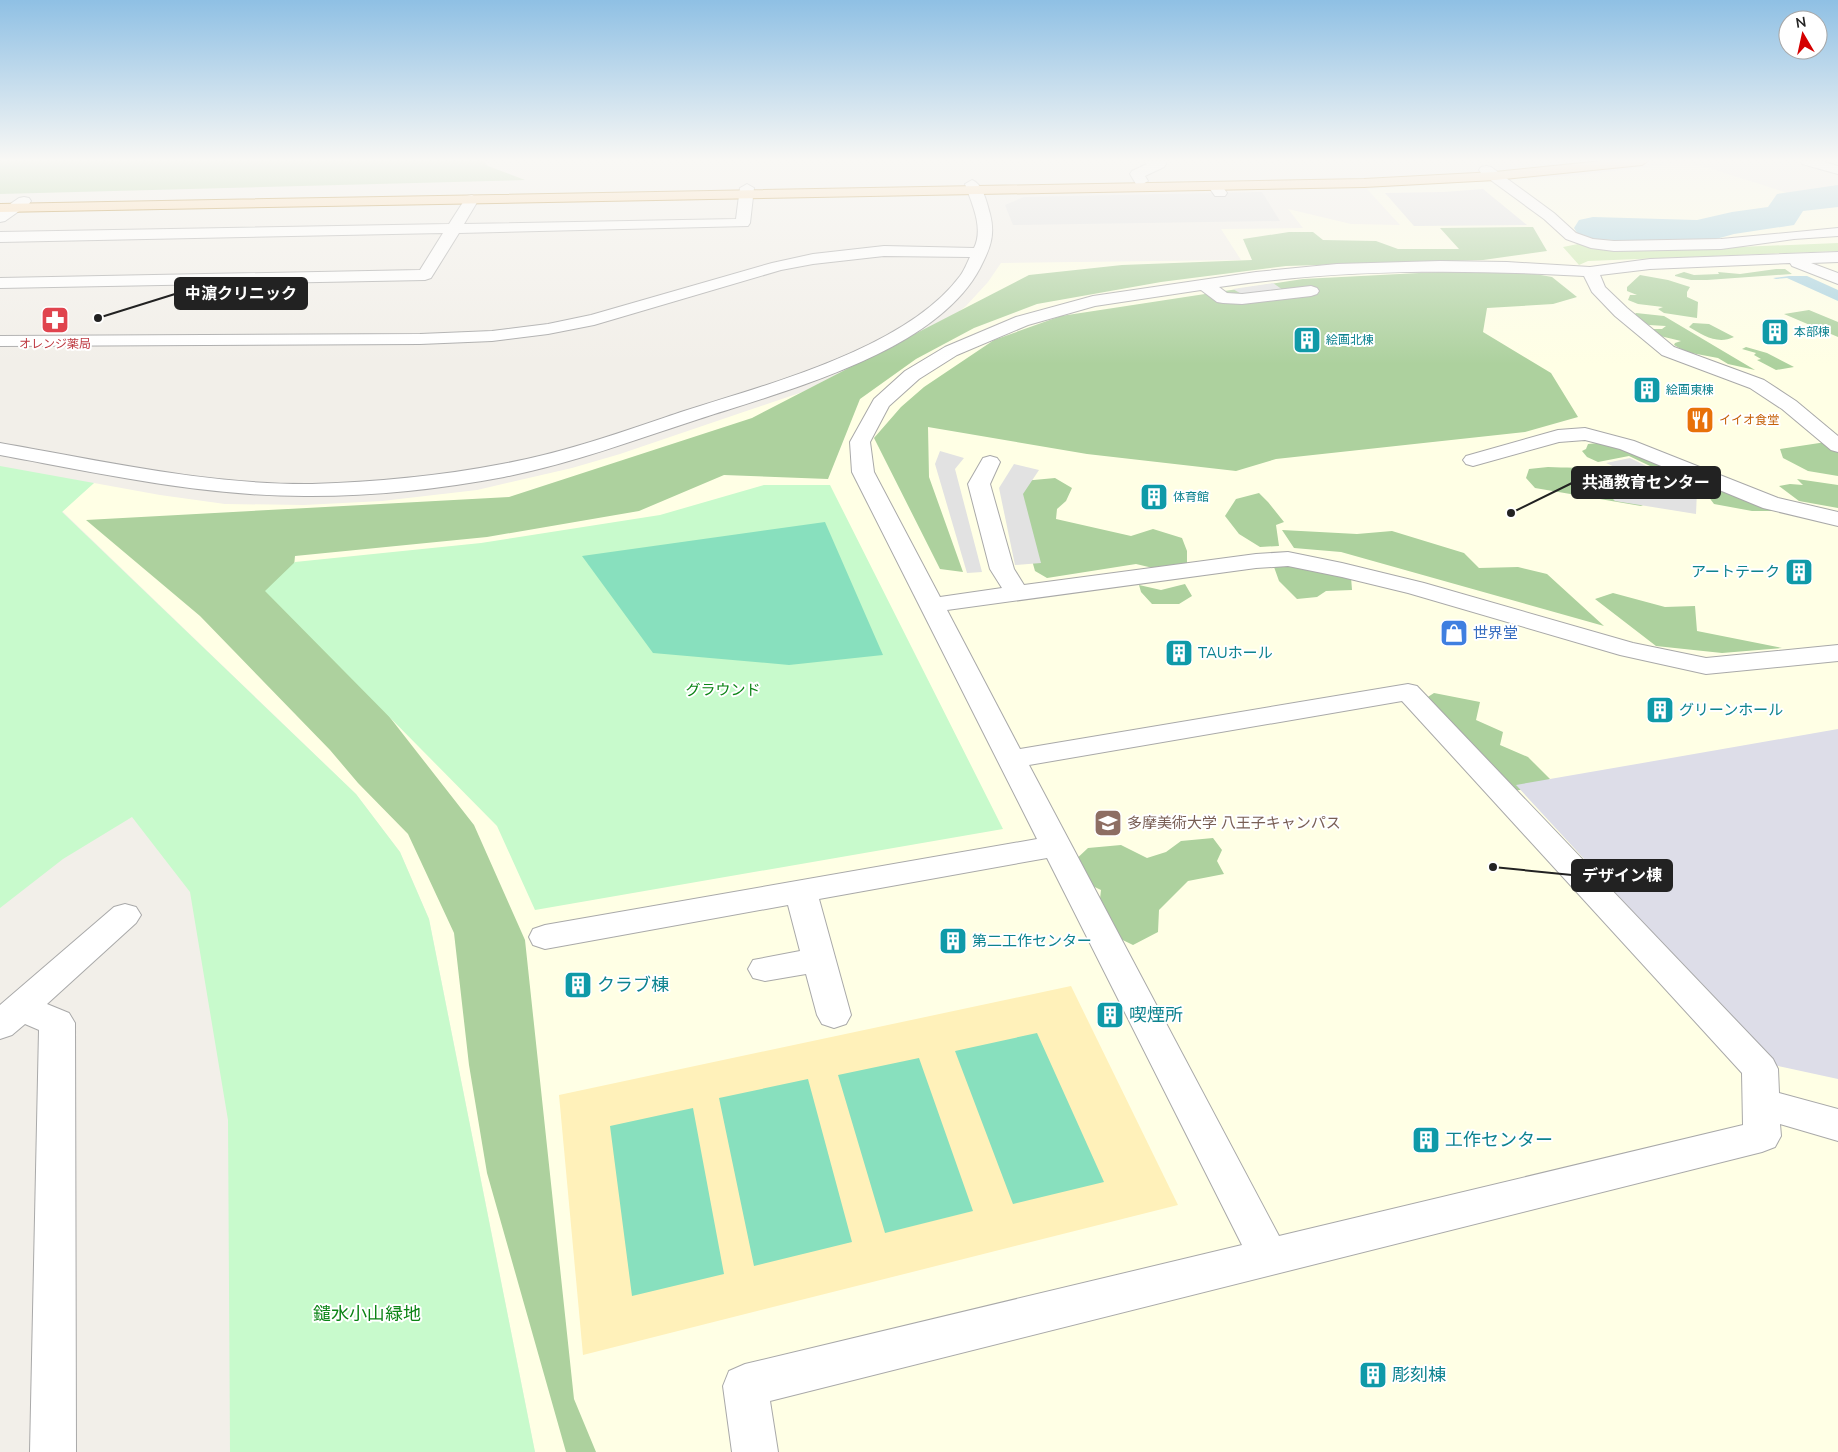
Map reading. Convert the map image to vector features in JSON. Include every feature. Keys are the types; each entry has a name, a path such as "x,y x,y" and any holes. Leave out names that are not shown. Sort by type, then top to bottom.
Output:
{"street":[{"path":"0,237 417,229"},
{"path":"0,283 425,275 455,229"},
{"path":"0,449 176,480 284,490 415,483 503,470 613,442 783,386 865,353 903,332 938,309 964,283 972,272 981,253 985,242 985,229"},
{"path":"1563,229 1571,236 1604,245 1721,244 1794,235 1838,232"},
{"path":"0,341 410,339 492,336 548,329 594,320 778,266 813,258 893,251 981,253"},
{"path":"1269,1257 1055,846 933,604 883,514 863,472 860,442 882,403 912,375 951,351 1022,321 1093,301 1203,284 1337,269 1507,267 1590,272 1650,264 1838,257"},
{"path":"1788,259 1838,279"},
{"path":"1590,272 1598,289 1621,312 1668,351 1757,384 1789,405 1838,446"},
{"path":"1203,284 1223,298 1242,299 1311,290"},
{"path":"1473,460 1558,436 1585,434 1627,445 1771,503 1838,519"},
{"path":"990,462 979,484 1002,569 1017,593"},
{"path":"933,604 1256,561 1288,559 1416,588 1628,650 1706,666 1838,654"},
{"path":"755,1452 745,1386 1762,1136 1760,1069 1408,692 1011,759"},
{"path":"545,937 1055,846"},
{"path":"801,892 834,1015"},
{"path":"10,1016 126,915"},
{"path":"765,970 819,960"},
{"path":"10,1016 57,1023 53,1452"},
{"path":"1760,1102 1838,1125"}],"shaded area":[{"name":"多摩美術大学 八王子キャンパス","path":"1221,229 1838,229 1838,1452 535,1452 429,919 400,852 356,794 62,511 94,483 225,504 304,505 382,501 477,490 572,468 620,454 826,384 948,320 966,306 988,282 1001,263 1241,260"},
{"path":"1273,283 1283,290 1243,295 1233,289"},
{"path":"940,451 964,458 955,469 982,572 967,573 935,464"},
{"path":"1630,458 1697,491 1696,514 1615,501 1612,498 1674,494 1606,463"},
{"path":"1014,464 1039,470 1023,494 1041,563 1015,565 999,488"},
{"path":"1838,729 1838,1079 1774,1065 1516,785"}],"green space":[{"path":"1441,229 1534,229 1547,251 1483,260 1286,266 1161,282 1037,304 974,328 916,359 860,399 828,479 724,475 639,511 487,537 295,556 290,607 381,706 474,825 525,940 574,1399 596,1452 566,1452 487,1173 469,1065 454,933 408,834 358,783 330,750 200,616 86,520 509,497 752,418 1029,275 1122,265 1252,260 1243,239 1289,232 1313,232 1323,240 1376,241 1398,249 1459,249"},
{"path":"1838,243 1838,251 1588,261 1579,265 1563,247 1578,244 1606,250 1691,249"},
{"path":"1785,269 1792,274 1707,280 1691,280 1675,276 1684,272 1694,275 1719,274 1718,272 1740,274"},
{"path":"1477,270 1519,271 1552,277 1577,297 1553,304 1487,308 1483,332 1551,373 1578,417 1525,432 1276,459 1236,471 1087,454 928,427 929,477 963,572 940,569 874,438 901,407 924,387 994,340 1061,316 1303,279"},
{"path":"1640,275 1668,280 1690,287 1687,297 1698,302 1697,318 1664,313 1658,309 1663,307 1638,304 1628,300 1630,295 1637,295 1627,291 1627,287"},
{"path":"1809,310 1838,322 1838,337 1784,314"},
{"path":"1636,313 1664,316 1755,370 1728,364 1718,358 1686,352 1674,345 1681,341 1656,335 1653,329 1662,329 1666,326 1649,325 1631,318"},
{"path":"1693,323 1709,324 1734,337 1722,340 1710,338 1689,327"},
{"path":"1746,347 1767,353 1794,367 1776,370 1757,360 1761,359 1754,355 1756,353 1742,349"},
{"path":"1826,442 1838,444 1838,476 1808,471 1783,458 1780,449"},
{"path":"1599,443 1766,495 1772,511 1752,511 1714,504 1705,492 1629,456 1598,462 1587,457 1582,451 1586,449 1588,444"},
{"name":"鑓水小山緑地","path":"0,466 94,483 62,512 356,794 400,852 429,919 535,1452 230,1452 228,1120 190,892 132,817 63,859 0,908"},
{"path":"1548,467 1594,468 1621,472 1645,486 1656,499 1641,506 1535,488 1526,478 1529,469"},
{"path":"1055,478 1072,488 1066,501 1057,509 1056,519 1131,536 1153,529 1182,538 1187,551 1187,566 1153,568 1136,564 1047,578 1035,571 1016,503 1023,481"},
{"path":"1797,479 1838,485 1838,508 1799,501 1779,486 1790,484 1803,485"},
{"name":"グラウンド","path":"764,485 830,485 1003,829 535,910 497,826 265,591 295,562 481,543 660,515"},
{"path":"1259,493 1284,522 1276,525 1279,546 1260,547 1239,534 1225,516 1236,499"},
{"path":"825,522 883,655 789,665 653,653 582,556"},
{"path":"1282,530 1357,534 1392,531 1464,553 1479,568 1518,567 1547,574 1604,626 1341,552 1294,548"},
{"path":"1289,565 1351,577 1352,590 1326,591 1317,597 1297,599 1279,581 1274,567"},
{"path":"1185,584 1192,596 1179,604 1152,604 1141,592 1139,585 1161,590"},
{"path":"1613,593 1665,607 1695,606 1697,631 1782,648 1722,653 1656,646 1595,599"},
{"path":"1434,693 1480,702 1476,720 1503,732 1500,745 1528,757 1550,779 1535,789 1506,791 1420,702"},
{"path":"1213,838 1222,850 1217,861 1224,874 1188,881 1159,910 1158,932 1133,945 1102,930 1099,908 1101,890 1080,880 1072,863 1088,848 1121,845 1147,858 1166,852 1181,841"},
{"path":"1037,1033 1104,1182 1013,1204 955,1051"},
{"path":"919,1058 973,1211 885,1233 838,1075"},
{"path":"808,1079 852,1242 754,1266 719,1098"},
{"path":"693,1108 724,1274 632,1296 610,1126"}],"sand":[{"path":"1071,986 1178,1205 583,1355 559,1095"}],"water":[{"path":"1807,276 1838,290 1838,301 1787,278 1773,278"}],"waterway":[{"path":"1606,229 1661,232 1698,232 1710,229"}],"place":[{"name":"中濵クリニック","path":"98,318"},
{"name":"オレンジ薬局","path":"55,320"},
{"name":"本部棟","path":"1775,332"},
{"name":"絵画北棟","path":"1307,340"},
{"name":"絵画東棟","path":"1647,390"},
{"name":"イイオ食堂","path":"1700,420"},
{"name":"体育館","path":"1154,497"},
{"name":"共通教育センター","path":"1511,513"},
{"name":"アートテーク","path":"1799,572"},
{"name":"世界堂","path":"1454,633"},
{"name":"TAUホール","path":"1179,653"},
{"name":"グリーンホール","path":"1660,710"},
{"name":"多摩美術大学 八王子キャンパス","path":"1108,823"},
{"name":"デザイン棟","path":"1493,867"},
{"name":"第二工作センター","path":"953,941"},
{"name":"クラブ棟","path":"578,985"},
{"name":"喫煙所","path":"1110,1015"},
{"name":"工作センター","path":"1426,1140"},
{"name":"彫刻棟","path":"1373,1375"}]}
